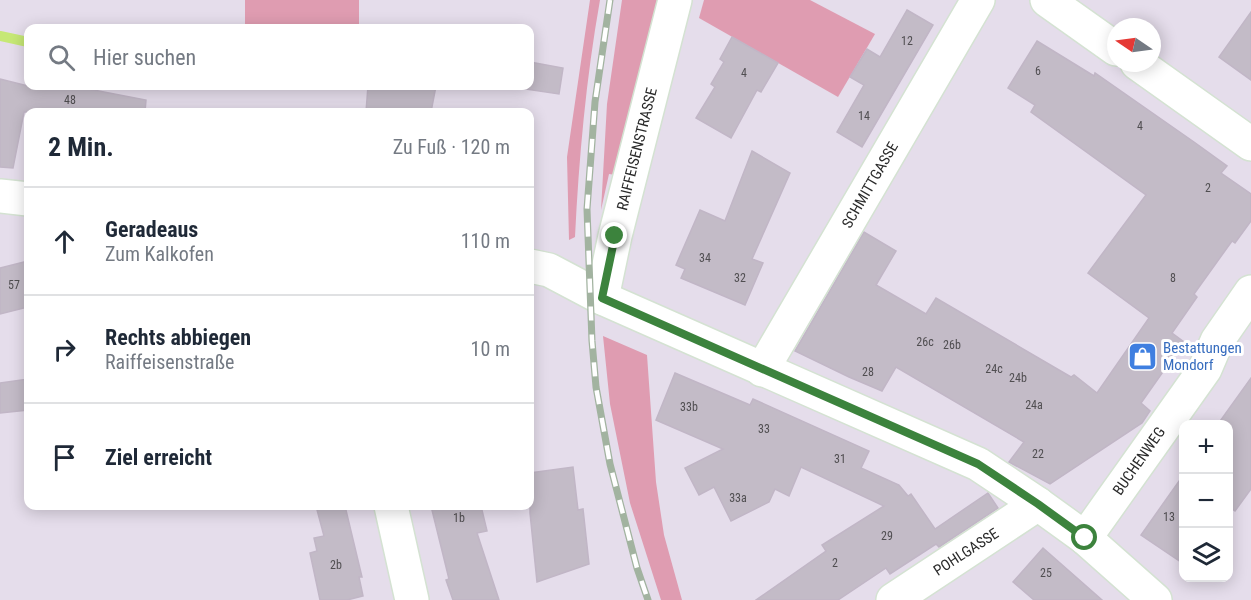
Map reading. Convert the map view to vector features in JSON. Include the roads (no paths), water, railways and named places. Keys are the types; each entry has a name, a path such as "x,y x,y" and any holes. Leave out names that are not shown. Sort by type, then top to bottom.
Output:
{"street":[{"name":"RAIFFEISENSTRASSE","path":"602,298 615,236 675,0"},
{"name":"SCHMITTGASSE","path":"762,370 978,0"},
{"path":"1047,0 1107,43"},
{"path":"1150,72 1251,144"},
{"path":"0,196 24,199"},
{"path":"534,267 549,270 602,298 978,464 1085,538 1155,600"},
{"name":"BUCHENWEG","path":"1085,538 1205,369 1217,341 1251,292"},
{"name":"POHLGASSE","path":"893,600 1038,504"},
{"path":"391,510 412,600"}],"waterway":[{"path":"0,36 24,41"}],"railway":[{"path":"610,0 595,102 587,209 592,341 596,387 610,464 637,568 648,600"}],"place":[{"name":"Bestattungen Mondorf","path":"1142,357"}]}
